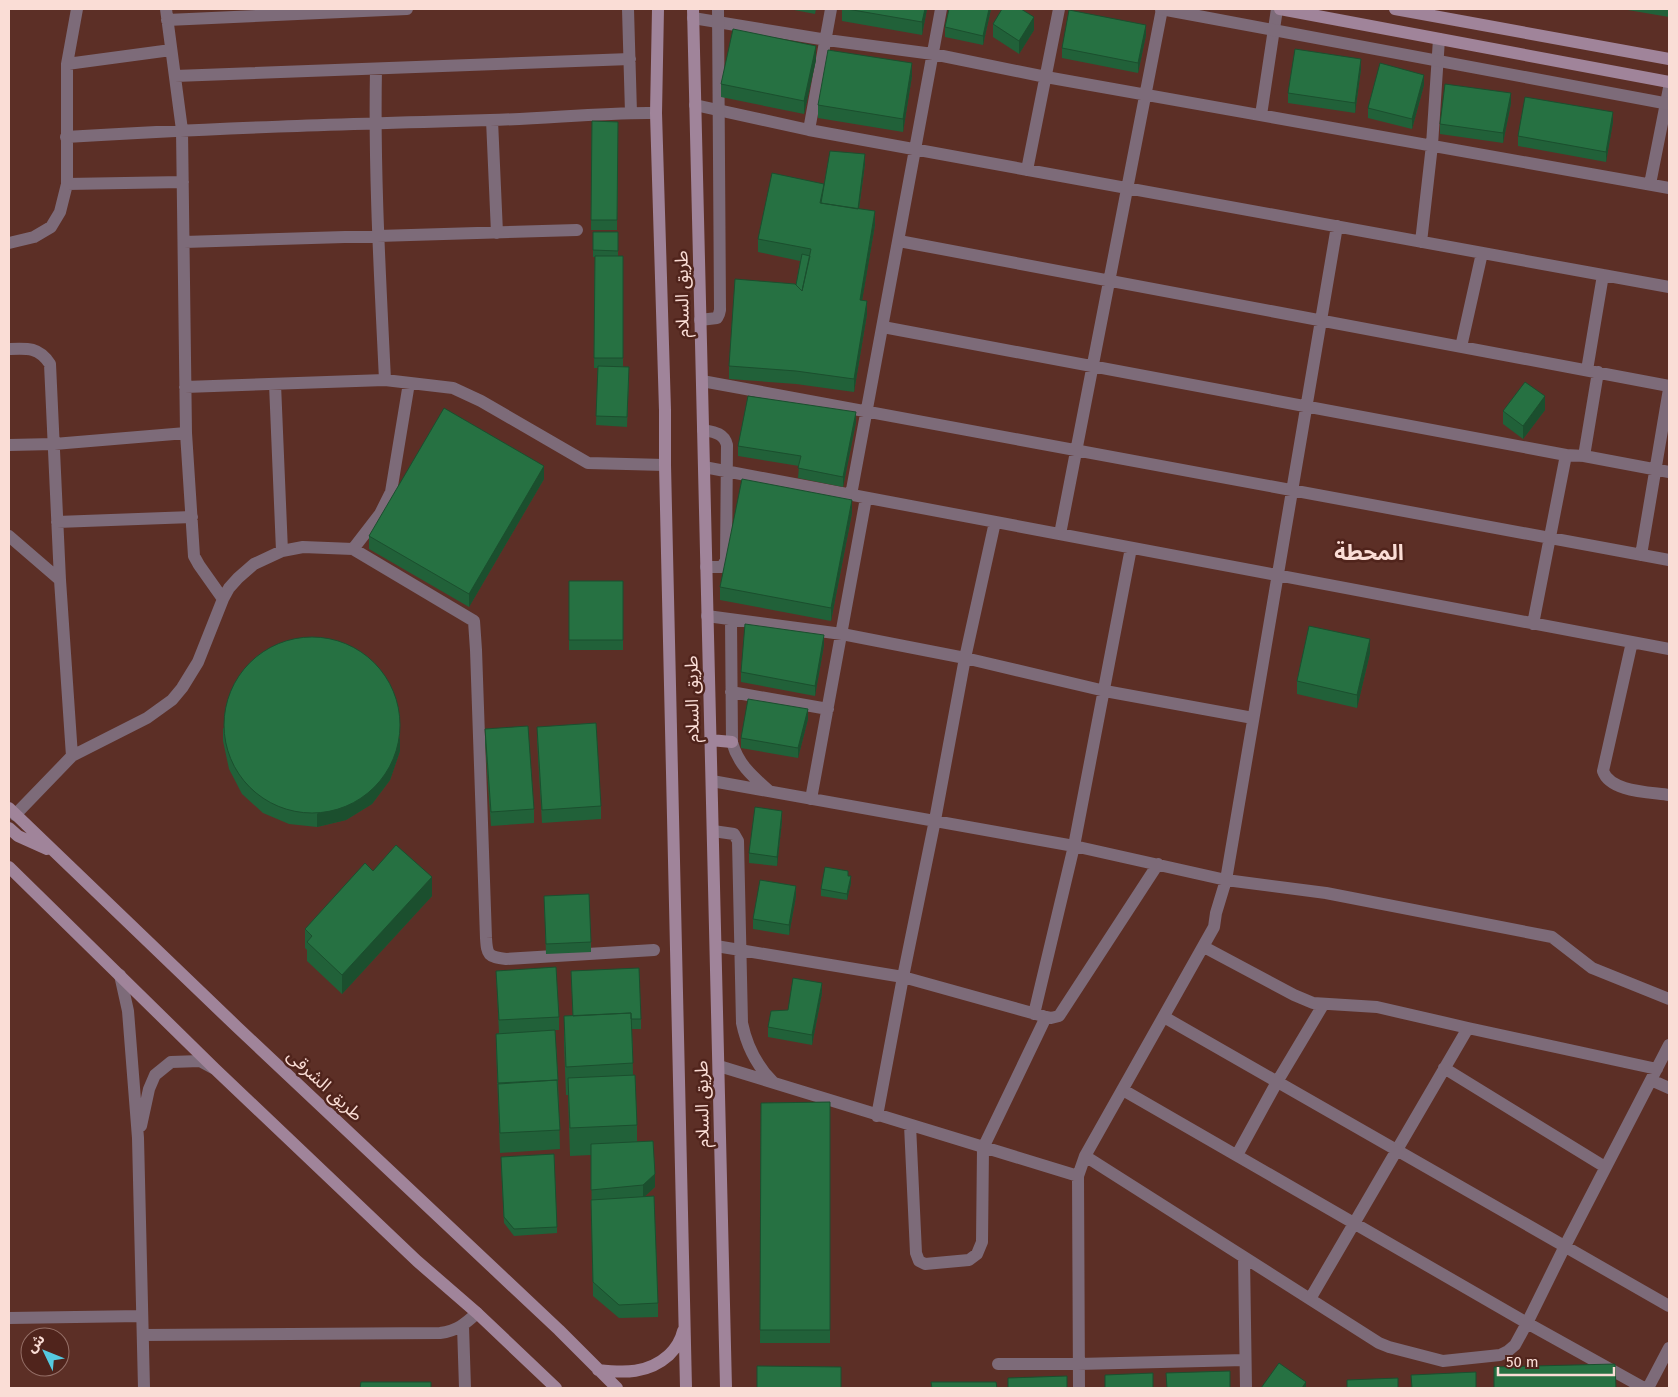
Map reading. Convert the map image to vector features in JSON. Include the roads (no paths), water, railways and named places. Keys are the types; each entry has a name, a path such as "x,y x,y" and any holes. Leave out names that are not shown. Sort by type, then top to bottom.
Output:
{"main road":[{"name":"طريق السلام","path":"658,9 656,113 665,410 686,1388"},
{"path":"1279,9 1669,82"},
{"path":"1395,9 1669,59"},
{"name":"طريق السلام","path":"693,14 726,1388"},
{"path":"710,740 732,742"},
{"name":"طريق الشرقى","path":"12,812 236,1027 559,1330 617,1388"},
{"path":"9,828 18,836 56,854"},
{"path":"9,867 216,1069 417,1261 477,1313 556,1388"},
{"path":"598,1370 618,1372 644,1370 658,1364 671,1353 681,1339 685,1321"}],"street":[{"path":"9,243 34,237 51,226 60,212 67,184 67,64 77,9"},
{"path":"223,599 194,556 186,433 182,130 166,14 407,9"},
{"path":"628,9 631,112"},
{"path":"700,320 717,318 720,314 718,9"},
{"path":"810,130 831,9"},
{"path":"851,495 941,9"},
{"path":"1027,170 1059,9"},
{"path":"1060,534 1162,9 1668,104"},
{"path":"1260,115 1279,9"},
{"path":"693,14 718,24 933,54 1046,77 1669,188"},
{"path":"1421,242 1432,145 1439,38"},
{"path":"67,64 171,50"},
{"path":"175,76 630,59"},
{"path":"376,68 377,236 386,380"},
{"path":"1650,184 1668,104 1669,88"},
{"path":"695,105 810,130 1669,287"},
{"path":"66,137 375,122 492,120 631,112 656,113"},
{"path":"492,120 497,233"},
{"path":"67,184 183,182"},
{"path":"1078,1388 1078,1176 1085,1156 1214,927 1216,912 1226,880 1337,226"},
{"path":"184,242 576,230"},
{"path":"899,241 1669,387 1640,555"},
{"path":"1461,347 1482,253"},
{"path":"1584,456 1603,275"},
{"path":"883,327 1566,455 1584,456 1669,472"},
{"path":"9,349 24,348 36,350 45,355 50,364 60,580 72,756"},
{"path":"186,387 386,380 453,388 468,394 588,463 665,465"},
{"path":"702,381 1669,560"},
{"path":"353,549 380,514 391,492 409,383"},
{"path":"275,384 282,551"},
{"path":"703,430 718,433 726,440 727,472 726,560 722,567 706,567"},
{"path":"9,445 54,444 186,433"},
{"path":"1533,624 1566,455"},
{"path":"704,467 1669,649"},
{"path":"811,799 866,498"},
{"path":"58,522 192,517"},
{"path":"877,1116 966,658 995,522"},
{"path":"9,536 60,580"},
{"path":"12,812 72,756 147,718 172,700 198,662 223,599 238,578 254,564 282,551 303,548 353,549 474,621 486,944 490,955 506,959 654,950"},
{"path":"910,1126 916,1254 919,1260 925,1264 969,1260 980,1250 982,1242 983,1148 1040,1015 1105,691 1131,548"},
{"path":"708,616 842,634 966,658 1105,691 1253,718"},
{"path":"730,620 732,742 738,759 744,767 769,791"},
{"path":"1632,642 1602,772 1605,778 1622,788 1669,796"},
{"path":"731,692 828,709"},
{"path":"712,781 1074,846 1226,880 1326,893 1552,937 1592,968 1669,999"},
{"path":"713,830 734,834 738,841 742,1024 745,1037 757,1063 775,1084"},
{"path":"716,946 903,977 1051,1018 1059,1016 1158,864"},
{"path":"1204,947 1298,998 1313,1003 1377,1007 1468,1028 1654,1074 1669,1088"},
{"path":"120,975 128,1011 138,1138 144,1388"},
{"path":"1236,1155 1323,1005"},
{"path":"1164,1017 1669,1306"},
{"path":"1310,1299 1468,1028"},
{"path":"1085,1156 1389,1347 1443,1360 1500,1355 1514,1345 1527,1323 1669,1045"},
{"path":"138,1138 149,1089 156,1075 171,1062 200,1061 216,1069"},
{"path":"719,1066 877,1116 1078,1176"},
{"path":"1444,1068 1605,1168"},
{"path":"1123,1090 1527,1323 1644,1388"},
{"path":"1244,1257 1246,1388"},
{"path":"142,1335 440,1333 456,1330 477,1313"},
{"path":"9,1318 142,1316"},
{"path":"463,1326 465,1388"},
{"path":"1648,1388 1669,1348"},
{"path":"998,1364 1245,1360"}],"district":[{"name":"المحطة","path":"1369,552"}]}
